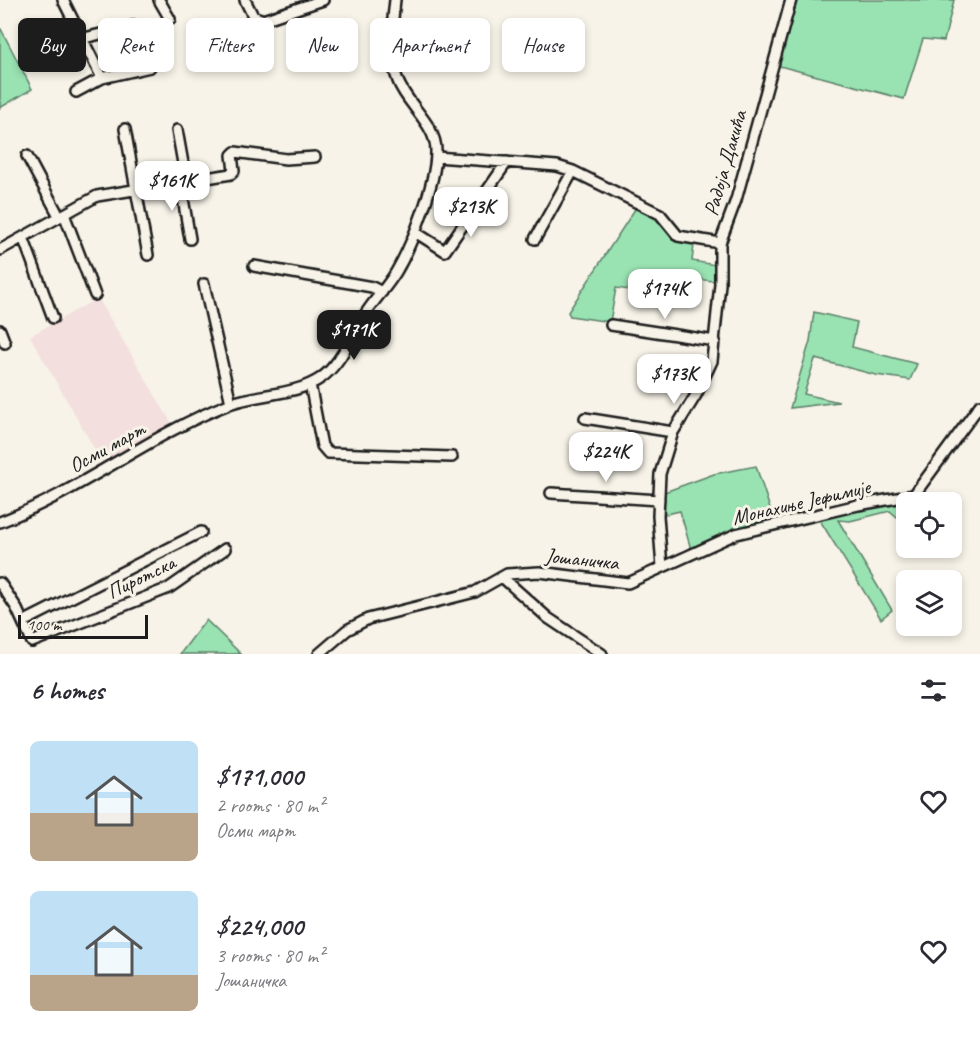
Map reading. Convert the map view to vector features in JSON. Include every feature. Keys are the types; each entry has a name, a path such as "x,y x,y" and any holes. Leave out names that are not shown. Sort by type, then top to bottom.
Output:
{"street":[{"path":"63,0 72,18"},
{"path":"159,0 169,18"},
{"path":"245,0 253,15 263,20 317,1"},
{"path":"395,0 391,43 398,80 407,99 432,134 436,157"},
{"name":"Радоја Дакића","path":"436,157 507,162 573,171 660,214 678,236 720,243 736,200 791,0"},
{"path":"86,48 102,78"},
{"path":"76,92 102,78 128,72"},
{"path":"125,129 148,255"},
{"path":"177,130 190,239"},
{"path":"0,250 90,198 136,188 231,174 234,170 232,154 237,152 286,159 315,157"},
{"path":"27,156 62,215 95,295"},
{"name":"Осми март","path":"0,522 106,469 175,429 231,403 310,384 335,366 396,273 415,232 436,157"},
{"path":"415,232 445,251 507,162"},
{"path":"535,239 573,171"},
{"path":"23,237 53,318"},
{"path":"662,567 660,474 673,432 696,395 712,361 720,284 720,243"},
{"path":"254,266 372,287 382,292"},
{"path":"204,284 231,403"},
{"path":"611,325 715,341"},
{"path":"0,330 5,343"},
{"path":"310,384 322,446 328,453 452,457"},
{"name":"Монахиње Јефимије","path":"662,567 736,534 858,505 914,495 980,405"},
{"path":"585,418 673,432"},
{"path":"551,493 659,501"},
{"path":"23,622 201,532"},
{"name":"Пиротска","path":"0,583 32,642 83,624 169,588 225,549"},
{"name":"Јошаничка","path":"319,654 347,630 368,619 475,592 512,573 539,572 628,583 662,567"},
{"path":"502,577 549,618 602,654"}],"shaded area":[{"path":"98,298 175,429 106,469 30,336"}],"green space":[{"path":"791,0 954,0 944,41 923,39 904,99 772,64"},
{"path":"0,30 18,62 18,72 23,72 32,89 0,108"},
{"path":"639,203 660,214 678,236 694,245 692,261 716,265 714,281 694,279 691,288 686,287 685,298 616,288 610,322 570,316 568,312"},
{"path":"814,312 857,322 852,347 917,364 910,380 876,375 815,359 804,394 839,402 790,408 810,341"},
{"path":"756,466 775,524 692,553 680,511 658,516 659,494 714,474"},
{"path":"896,500 896,516 890,511 850,521 838,520 892,610 881,619 816,514"},
{"path":"206,620 241,654 180,654"}]}
